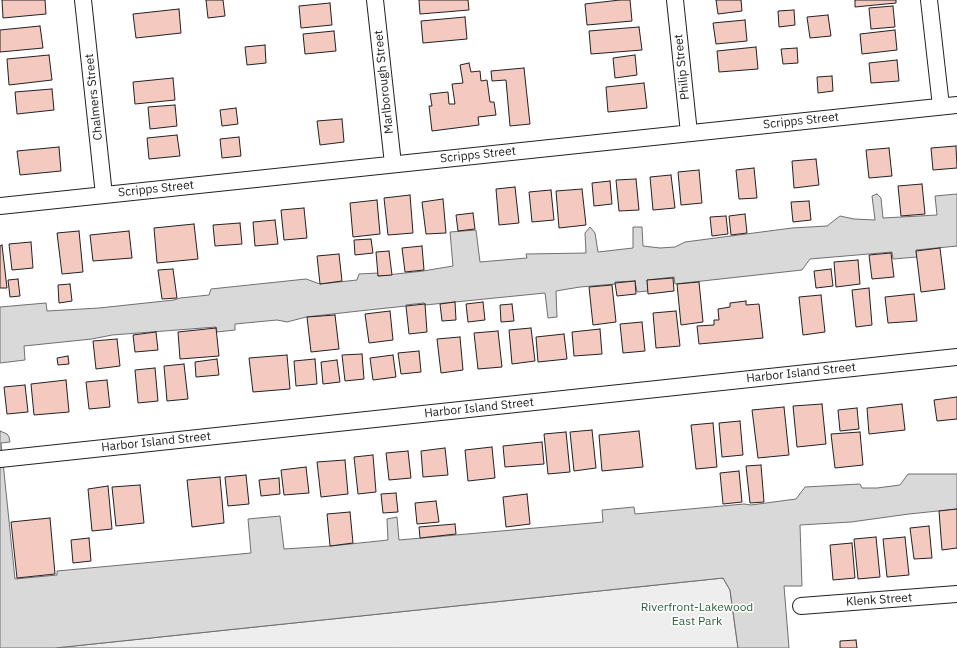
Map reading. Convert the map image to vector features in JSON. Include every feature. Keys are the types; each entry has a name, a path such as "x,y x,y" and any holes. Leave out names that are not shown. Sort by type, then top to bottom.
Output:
{"street":[{"name":"Chalmers Street","path":"83,0 104,195"},
{"name":"Marlborough Street","path":"376,0 393,164"},
{"name":"Philip Street","path":"674,0 689,133"},
{"path":"930,0 941,106"},
{"name":"Scripps Street","path":"0,206 957,105"},
{"name":"Harbor Island Street","path":"2,458 957,357"},
{"name":"Klenk Street","path":"801,606 957,594"}],"green space":[{"name":"Riverfront-Lakewood East Park","path":"723,578 730,590 738,648 55,648"}],"shaded area":[{"path":"877,194 881,198 883,218 937,215 935,196 957,194 957,246 916,250 917,257 893,259 892,252 810,259 802,270 675,284 674,277 647,280 648,291 637,292 635,281 615,282 615,284 556,291 557,317 548,318 545,293 425,305 424,303 406,305 306,317 287,322 277,320 235,324 235,330 217,332 216,327 112,335 92,339 24,346 25,360 0,363 0,307 46,303 47,311 99,308 209,295 211,289 306,279 320,284 357,280 359,274 378,273 378,276 453,266 450,232 476,230 480,262 527,258 526,254 586,253 585,233 590,227 595,233 598,252 633,248 633,227 642,227 643,246 660,248 675,247 685,242 792,228 827,226 840,216 854,219 875,220 872,196"},
{"path":"0,431 7,434 10,442 1,443 15,579 57,575 57,571 251,553 248,519 280,516 284,549 331,546 388,540 387,519 397,517 399,540 603,522 602,510 634,507 635,514 744,504 751,505 796,499 805,487 860,484 862,488 877,488 900,485 908,474 957,474 957,509 851,522 800,525 802,586 784,586 789,648 738,648 730,590 723,578 55,648 0,648"}],"building":[{"path":"2,0 45,0 46,14 3,18"},
{"path":"206,0 223,0 225,16 208,18"},
{"path":"419,0 468,0 469,10 420,14"},
{"path":"630,0 632,21 587,25 585,4"},
{"path":"716,0 741,0 742,11 718,14"},
{"path":"855,0 896,0 896,3 855,7"},
{"path":"330,3 332,25 301,28 299,6"},
{"path":"893,6 895,27 871,29 869,8"},
{"path":"179,9 181,33 136,38 133,14"},
{"path":"794,10 795,25 779,27 778,11"},
{"path":"828,15 831,36 810,38 807,17"},
{"path":"465,17 467,39 423,43 421,21"},
{"path":"745,20 747,41 716,44 713,23"},
{"path":"40,26 43,48 0,52 0,30"},
{"path":"639,27 642,50 591,54 589,31"},
{"path":"895,30 897,50 862,54 860,34"},
{"path":"334,31 336,51 305,54 303,34"},
{"path":"265,45 266,63 247,65 245,47"},
{"path":"756,47 758,69 719,72 717,51"},
{"path":"797,48 798,63 783,64 781,49"},
{"path":"49,55 52,80 9,85 7,59"},
{"path":"635,55 637,75 615,78 613,58"},
{"path":"897,60 899,81 871,83 869,63"},
{"path":"469,63 471,72 480,71 481,81 487,80 490,102 494,102 496,115 478,117 479,125 432,131 429,106 432,106 430,94 448,92 449,104 455,104 452,84 463,83 460,65"},
{"path":"524,68 530,124 510,126 506,80 492,81 491,71"},
{"path":"832,76 833,91 818,93 817,77"},
{"path":"173,78 175,100 135,104 133,82"},
{"path":"644,83 647,108 608,112 606,87"},
{"path":"52,89 54,110 17,114 15,92"},
{"path":"175,105 177,126 150,129 148,107"},
{"path":"236,108 238,124 222,126 220,110"},
{"path":"342,119 344,142 320,145 317,121"},
{"path":"177,135 180,156 149,159 147,138"},
{"path":"239,137 241,156 222,158 220,139"},
{"path":"956,146 957,168 933,170 931,148"},
{"path":"59,147 61,171 20,175 17,151"},
{"path":"889,148 892,176 869,178 866,150"},
{"path":"816,159 819,185 794,188 792,161"},
{"path":"754,168 757,198 739,199 736,170"},
{"path":"699,170 702,203 681,205 678,172"},
{"path":"671,175 675,208 653,210 650,177"},
{"path":"636,179 639,210 619,211 616,180"},
{"path":"610,181 612,204 594,206 592,183"},
{"path":"922,184 925,214 901,216 898,186"},
{"path":"515,187 519,223 499,225 496,189"},
{"path":"582,189 586,225 559,228 556,191"},
{"path":"551,190 554,220 532,222 529,192"},
{"path":"410,195 413,233 388,235 384,198"},
{"path":"443,199 446,233 426,234 422,202"},
{"path":"377,200 380,234 353,237 350,203"},
{"path":"809,201 811,220 793,222 791,202"},
{"path":"304,208 307,238 284,240 281,210"},
{"path":"473,213 475,229 458,231 456,215"},
{"path":"745,214 747,233 731,235 729,216"},
{"path":"726,216 728,234 712,236 710,217"},
{"path":"275,220 278,244 255,246 253,222"},
{"path":"240,223 242,244 215,246 213,225"},
{"path":"194,224 198,259 157,263 154,228"},
{"path":"79,231 83,272 62,274 57,233"},
{"path":"129,231 132,258 93,261 90,235"},
{"path":"371,239 373,253 355,255 354,240"},
{"path":"31,242 33,268 12,270 9,244"},
{"path":"2,245 7,288 0,288 0,246"},
{"path":"422,246 424,270 405,272 402,248"},
{"path":"940,248 945,289 921,292 916,251"},
{"path":"389,251 392,275 378,276 376,252"},
{"path":"891,253 894,277 872,279 869,255"},
{"path":"339,254 342,281 320,284 317,256"},
{"path":"858,260 860,284 836,287 834,262"},
{"path":"173,269 177,298 162,299 158,270"},
{"path":"831,269 833,286 816,288 814,271"},
{"path":"673,278 674,291 648,294 647,280"},
{"path":"18,279 20,296 10,297 8,280"},
{"path":"635,281 636,294 617,296 615,283"},
{"path":"699,282 703,322 681,325 677,284"},
{"path":"70,284 72,301 59,303 58,285"},
{"path":"612,285 616,322 593,325 589,287"},
{"path":"869,288 872,325 856,327 852,290"},
{"path":"914,294 917,321 888,323 885,297"},
{"path":"821,295 825,332 803,335 799,297"},
{"path":"746,301 746,305 759,304 763,338 699,344 697,326 714,325 714,320 719,320 718,309 730,307 730,303"},
{"path":"455,302 456,320 442,321 440,304"},
{"path":"483,302 485,320 468,322 466,304"},
{"path":"425,304 427,332 409,334 406,306"},
{"path":"512,304 514,321 501,322 500,305"},
{"path":"390,311 393,340 369,343 365,314"},
{"path":"676,311 680,346 656,348 653,313"},
{"path":"335,315 339,349 311,352 307,317"},
{"path":"642,322 645,351 623,353 620,324"},
{"path":"216,328 219,356 180,359 178,332"},
{"path":"531,328 535,361 512,364 509,330"},
{"path":"600,329 602,354 574,356 572,332"},
{"path":"498,331 502,367 478,369 474,333"},
{"path":"156,332 158,350 135,352 133,335"},
{"path":"564,334 567,359 538,362 536,337"},
{"path":"460,337 463,370 441,373 437,339"},
{"path":"117,339 120,366 96,369 93,341"},
{"path":"419,351 421,372 401,374 398,353"},
{"path":"362,354 364,379 345,381 342,355"},
{"path":"287,355 290,389 253,392 249,358"},
{"path":"393,355 396,377 373,380 370,358"},
{"path":"68,356 69,364 58,365 57,358"},
{"path":"217,359 219,375 196,377 195,362"},
{"path":"315,359 317,384 296,386 294,361"},
{"path":"337,360 340,382 323,384 321,362"},
{"path":"184,364 188,399 167,401 164,366"},
{"path":"155,368 158,401 138,403 135,370"},
{"path":"66,380 69,412 34,415 31,384"},
{"path":"107,380 110,407 89,409 86,382"},
{"path":"25,385 28,412 7,414 4,387"},
{"path":"957,397 957,419 937,421 934,400"},
{"path":"822,404 826,444 797,447 793,406"},
{"path":"902,404 905,430 869,434 867,408"},
{"path":"784,407 789,455 758,458 752,410"},
{"path":"857,408 859,429 840,431 838,410"},
{"path":"740,421 743,455 722,457 719,423"},
{"path":"713,423 717,467 696,469 691,425"},
{"path":"592,430 596,468 574,471 570,432"},
{"path":"639,431 643,467 602,471 599,435"},
{"path":"566,432 570,472 548,474 544,434"},
{"path":"860,432 863,465 835,468 831,434"},
{"path":"542,442 544,464 505,467 503,446"},
{"path":"492,447 495,478 468,481 465,450"},
{"path":"445,448 448,475 423,477 421,451"},
{"path":"408,451 411,478 389,480 386,453"},
{"path":"373,455 376,492 358,494 354,457"},
{"path":"345,460 348,494 321,497 317,462"},
{"path":"761,465 764,502 750,503 746,466"},
{"path":"306,467 309,493 284,495 281,470"},
{"path":"739,471 742,502 723,504 720,473"},
{"path":"246,475 249,504 228,506 225,477"},
{"path":"220,477 224,523 192,527 187,480"},
{"path":"279,478 280,494 261,496 259,480"},
{"path":"140,485 144,523 116,526 112,487"},
{"path":"108,486 112,529 92,531 88,489"},
{"path":"396,493 398,512 383,513 381,494"},
{"path":"527,494 530,524 506,527 503,497"},
{"path":"436,501 439,522 417,524 415,503"},
{"path":"957,509 957,548 942,550 939,511"},
{"path":"350,512 353,543 330,546 327,514"},
{"path":"50,518 55,574 17,578 11,522"},
{"path":"455,524 456,534 420,538 419,527"},
{"path":"929,526 932,558 914,559 910,528"},
{"path":"876,537 880,577 858,579 854,539"},
{"path":"905,537 909,575 887,577 883,539"},
{"path":"89,538 91,561 73,563 71,540"},
{"path":"852,543 855,578 833,580 830,545"},
{"path":"856,640 857,648 840,648 840,641"}]}
